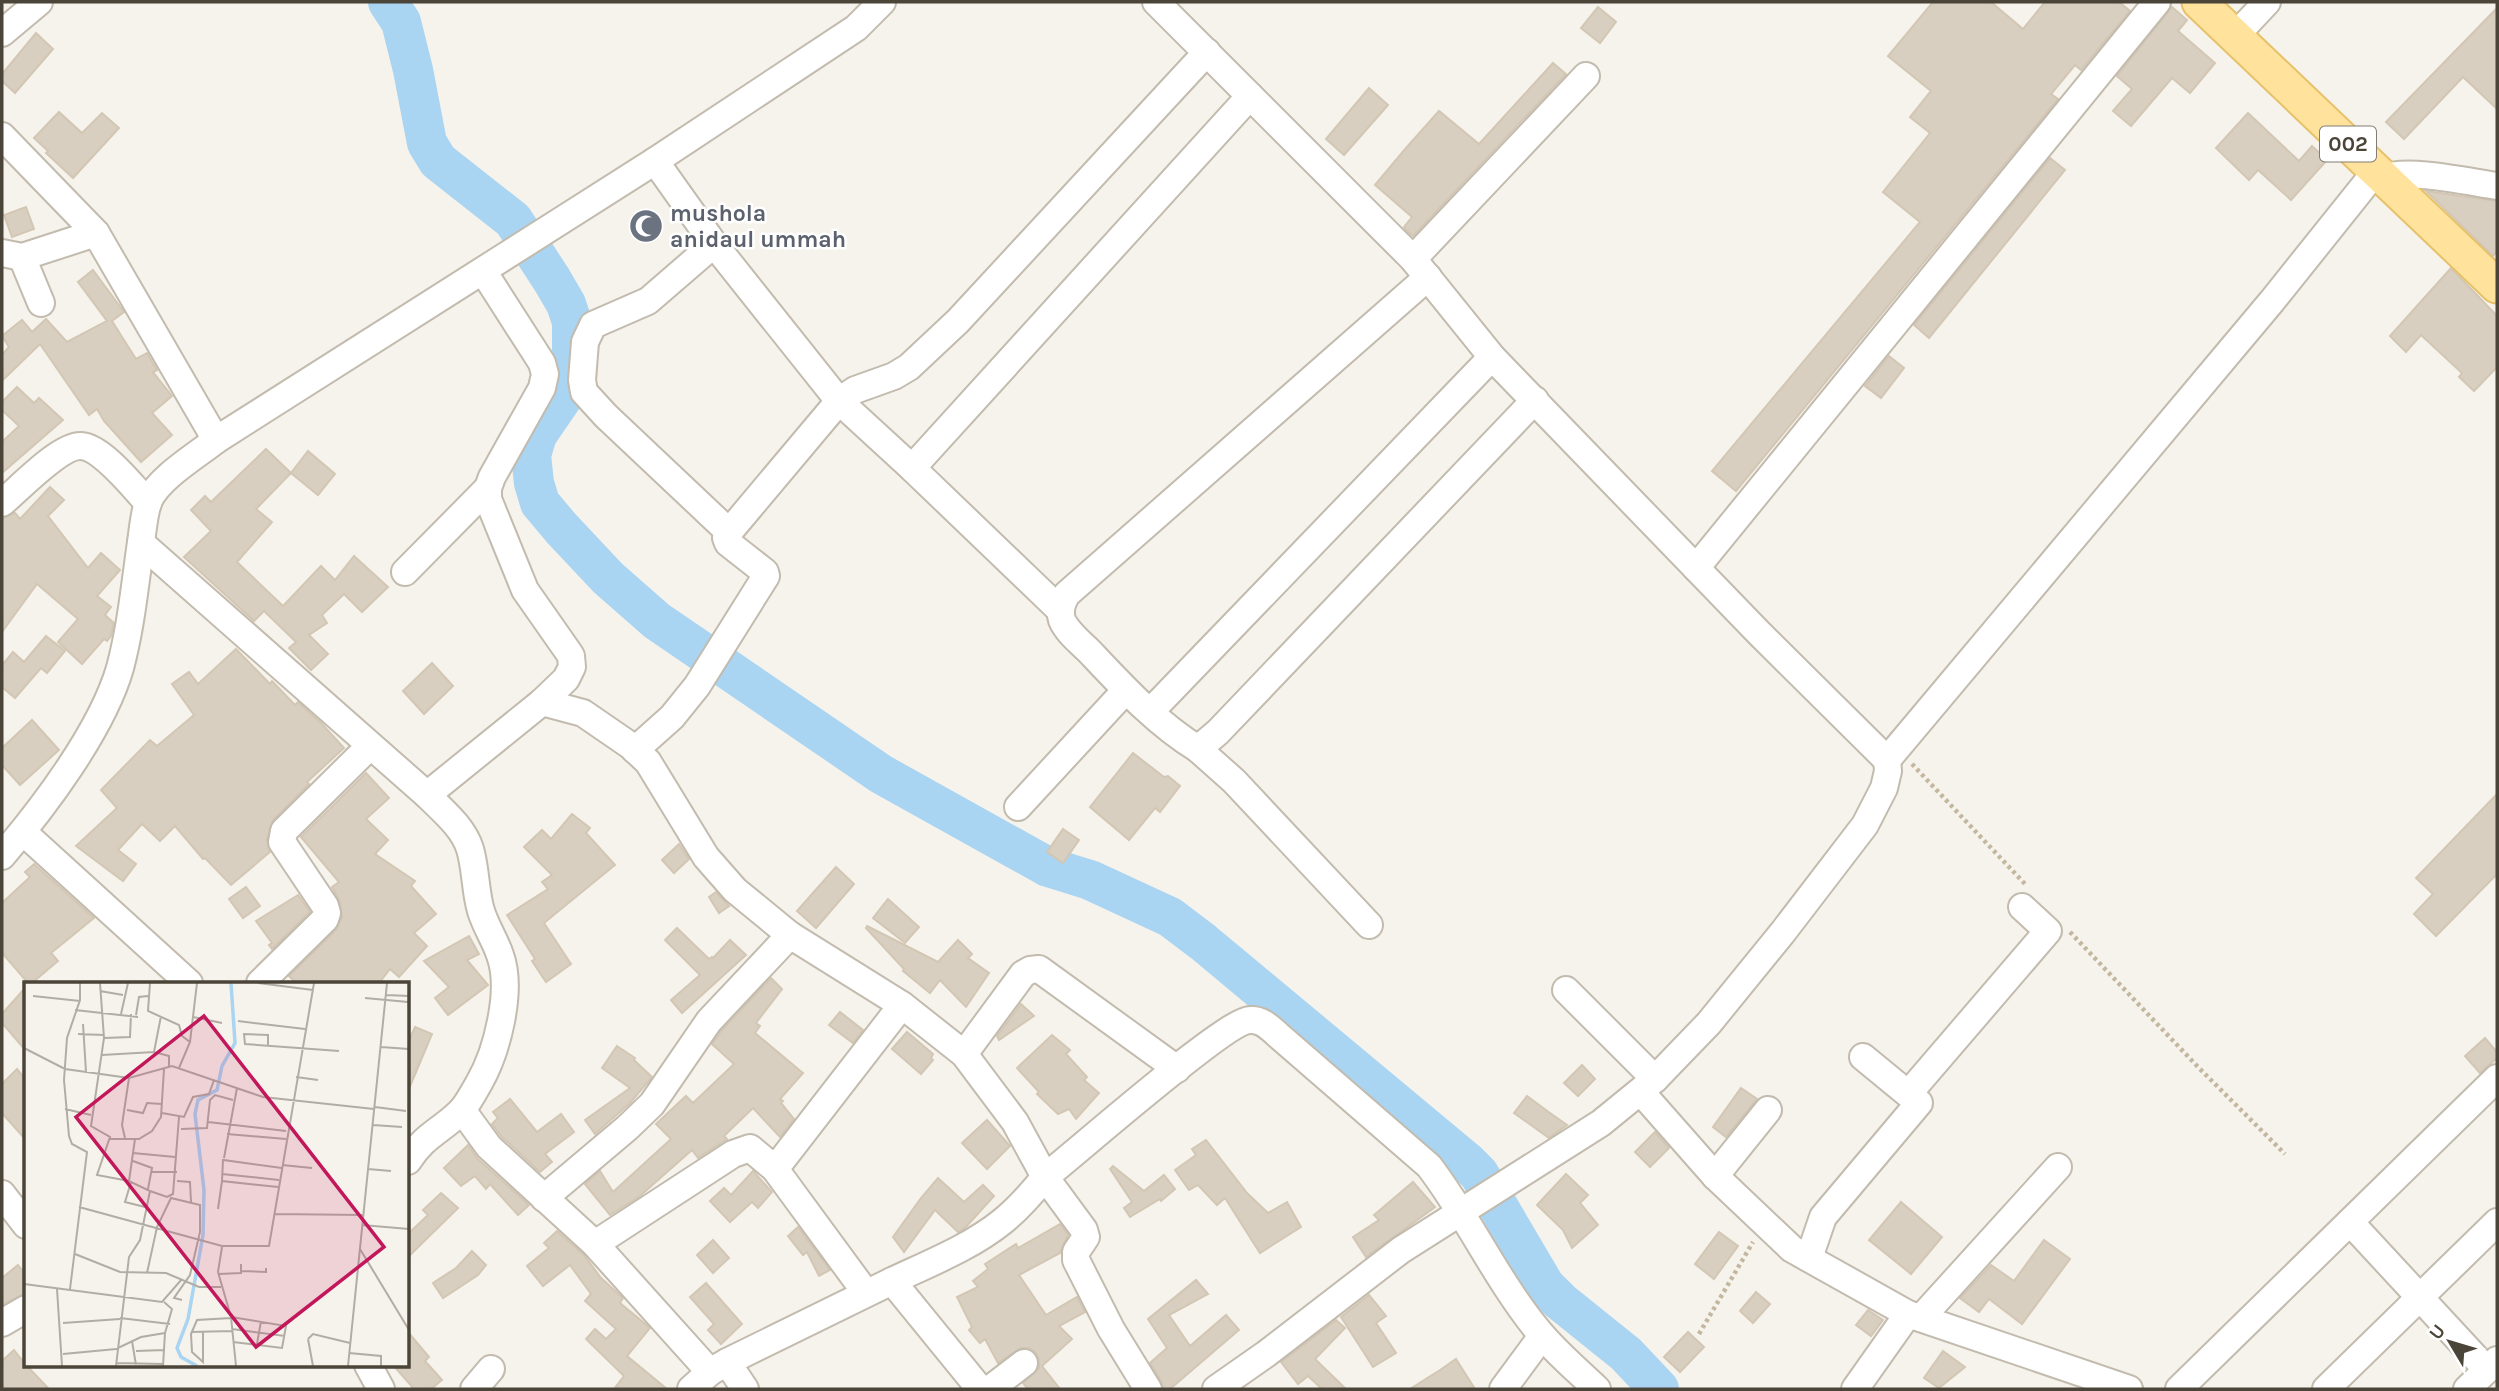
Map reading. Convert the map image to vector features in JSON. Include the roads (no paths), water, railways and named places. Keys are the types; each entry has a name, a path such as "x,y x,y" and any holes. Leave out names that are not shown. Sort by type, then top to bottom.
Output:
{"main road":[{"name":"002","path":"2199,2 2497,286"}],"street":[{"path":"2,33 39,2"},
{"path":"2,856 23,832 85,742 107,702 120,668 127,636 148,503 162,483 216,440 655,162 856,28 882,2"},
{"path":"1156,2 1421,268 1492,357 1696,568 1892,754"},
{"path":"1696,568 2085,87 2157,2"},
{"path":"2235,36 2267,2"},
{"path":"635,750 672,717 697,686 766,576 765,572 728,543 726,538 729,532 839,401 855,390 894,376 909,367 958,321 1207,52"},
{"path":"1369,925 1234,781 1150,712 1069,631 1061,618 1062,602 1066,594 1421,268 1586,76"},
{"path":"912,468 1250,96"},
{"path":"2,136 96,233 216,440"},
{"path":"655,162 714,244 839,401 1060,611"},
{"path":"1216,1389 1401,1250 1601,1123 1648,1085 1709,1023 1865,825 1884,788 1892,754 2380,174 2409,174 2497,186"},
{"path":"41,303 12,255 96,233"},
{"path":"714,244 648,301 593,325 585,342 582,380 584,392 606,416 729,532"},
{"path":"405,572 488,488 542,388 545,374 542,363 490,267"},
{"path":"1150,712 1492,357"},
{"path":"1198,749 1218,732 1535,400"},
{"path":"2,503 65,451 80,446 99,454 148,503"},
{"path":"427,795 542,702 569,675 571,656 525,590 492,514 488,488"},
{"path":"141,544 427,795 452,821 469,846 475,890 484,921 501,956 505,976 504,1006 492,1052 480,1081 462,1110 424,1139 410,1158"},
{"path":"1018,807 1126,690"},
{"path":"542,702 583,713 635,750 661,780 692,836 735,890 790,934 902,1005 964,1054 1015,1122 1045,1177 1084,1230 1086,1237 1076,1252 1076,1260 1111,1329 1148,1389"},
{"path":"261,982 325,919 327,913 282,842 284,831 370,746"},
{"path":"23,832 188,982"},
{"path":"1909,1093 2060,936 2025,897"},
{"path":"544,1198 652,1104 709,1021 790,934"},
{"path":"964,1054 1023,974 1039,968 1177,1069"},
{"path":"1566,990 1648,1085 1714,1176 1792,1249 1914,1316 2129,1389"},
{"path":"775,1169 902,1005"},
{"path":"709,1374 956,1250 1002,1222 1045,1177 1177,1069 1236,1025 1250,1020 1263,1023 1429,1166 1465,1209 1492,1266 1542,1336 1597,1389"},
{"path":"1809,1258 1823,1217 1919,1103 1863,1057"},
{"path":"2179,1389 2497,1078"},
{"path":"462,1110 489,1147 595,1244 709,1374 745,1389"},
{"path":"1714,1176 1768,1110"},
{"path":"595,1244 733,1154 746,1149 755,1151 775,1169 866,1293"},
{"path":"1855,1389 1914,1316 2058,1167"},
{"path":"2,1194 24,1222"},
{"path":"2350,1222 2419,1298 2492,1365 2467,1389"},
{"path":"2326,1389 2497,1222"},
{"path":"892,1281 980,1389"},
{"path":"2,1323 24,1310"},
{"path":"1503,1389 1542,1336"},
{"path":"990,1389 1024,1363"},
{"path":"369,1366 381,1389"},
{"path":"474,1389 491,1369"}],"waterway":[{"path":"388,2 401,22 427,143 438,161 513,220 566,304 572,322 572,376 563,397 537,435 531,455 534,483 540,503 561,528 608,578 657,621 881,774 1048,867 1090,880 1170,917 1203,942 1466,1161 1479,1174 1545,1286 1626,1354 1659,1389"}],"place":[{"name":"mushola anidaul ummah","path":"646,226"}]}
